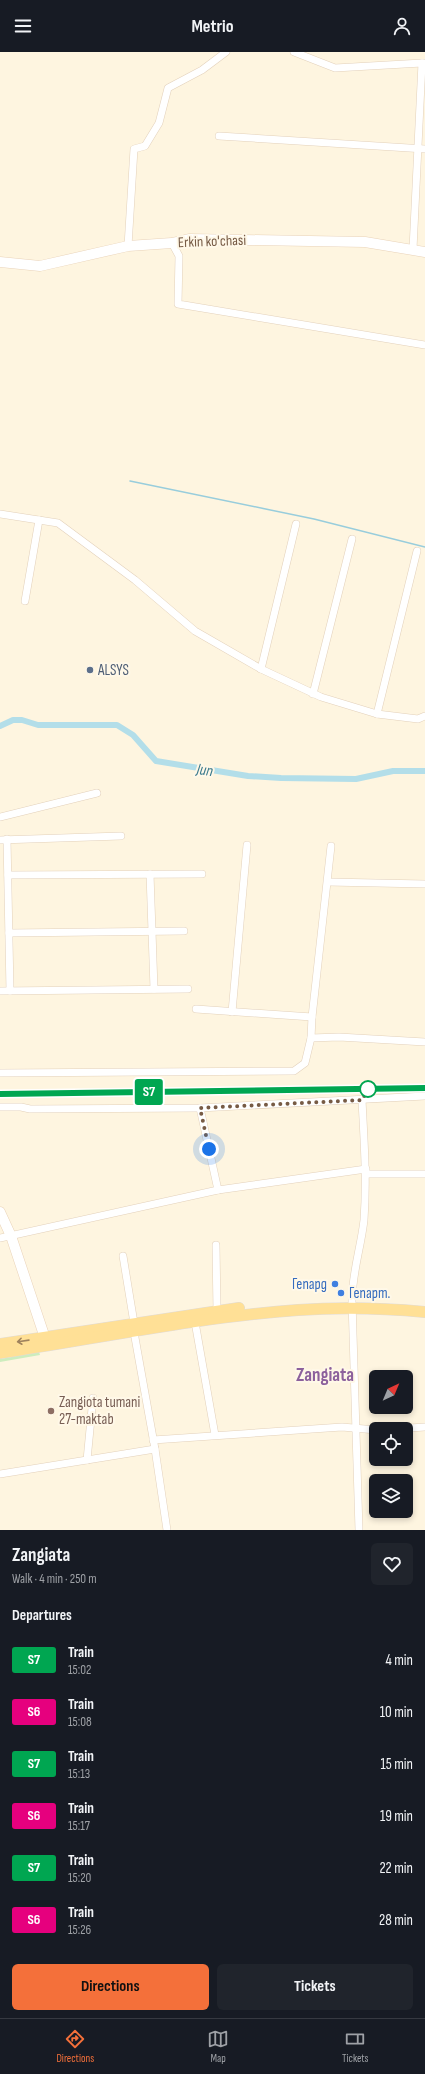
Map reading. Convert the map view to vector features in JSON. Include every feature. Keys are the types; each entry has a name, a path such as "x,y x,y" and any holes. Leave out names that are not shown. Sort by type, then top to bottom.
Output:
{"main road":[{"name":"Erkin ko'chasi","path":"0,262 40,266 128,246 172,243 189,239 365,242 425,252"},
{"path":"0,1212 11,1236 47,1342"},
{"path":"0,1353 47,1342 217,1311 300,1302 425,1312"},
{"path":"134,1327 352,1305 425,1306"},
{"path":"0,1344 47,1342"}],"street":[{"path":"128,246 134,148 145,146 159,123 168,88 202,70 226,52"},
{"path":"294,52 335,68 424,63 417,150 413,249"},
{"path":"219,136 417,150 425,149"},
{"path":"172,243 180,256 178,304 425,346"},
{"path":"0,514 58,524 135,580 195,631 261,669 314,694 376,714 418,719 425,716"},
{"path":"25,601 39,520"},
{"path":"261,669 296,524"},
{"path":"314,694 352,539"},
{"path":"376,714 417,550"},
{"path":"0,817 97,793"},
{"path":"10,991 8,876 3,840 121,836"},
{"path":"232,1012 247,844"},
{"path":"0,1073 294,1071 305,1063 311,1038 331,846"},
{"path":"150,874 154,990"},
{"path":"8,876 202,874"},
{"path":"328,882 425,884"},
{"path":"9,933 184,931"},
{"path":"0,991 188,989"},
{"path":"196,1009 312,1017"},
{"path":"311,1038 339,1037 425,1042"},
{"path":"0,1107 21,1107 30,1109 200,1108 425,1096"},
{"path":"359,1530 352,1285 364,1221 366,1172 362,1100"},
{"path":"200,1108 218,1190"},
{"path":"0,1238 218,1190 366,1172 425,1174"},
{"path":"216,1245 217,1311"},
{"path":"123,1256 167,1530"},
{"path":"195,1322 215,1435"},
{"path":"87,1460 93,1398"},
{"path":"153,1440 355,1427 369,1429"},
{"path":"413,1428 425,1427"},
{"path":"0,1474 155,1449"}],"green space":[{"path":"39,1352 40,1355 0,1362 0,1359"}],"waterway":[{"path":"130,481 314,519 425,547"},
{"name":"Jun","path":"0,726 13,720 22,720 38,725 117,725 133,735 156,761 248,776 356,779 393,771 425,771"}],"railway":[{"path":"0,1094 425,1088"}],"train":[{"name":"S7","path":"0,1094 425,1088"}],"place":[{"name":"ALSYS","path":"90,670"},
{"name":"Гепард","path":"335,1284"},
{"name":"Гепарт.","path":"341,1293"},
{"name":"Zangiota tumani 27-maktab","path":"51,1411"}],"district":[{"name":"Zangiata","path":"325,1374"}],"route":[{"path":"209,1149 200,1108 362,1100 368,1089"}]}
